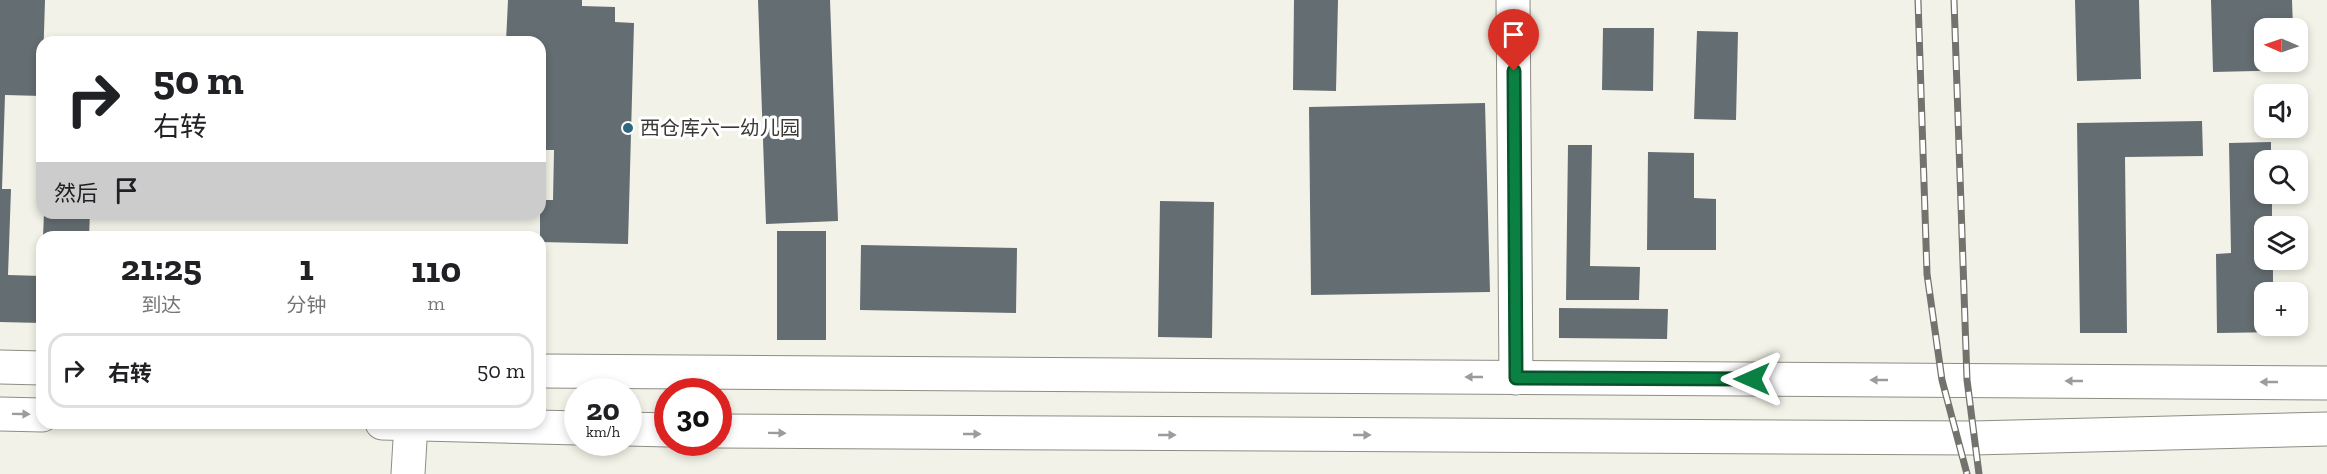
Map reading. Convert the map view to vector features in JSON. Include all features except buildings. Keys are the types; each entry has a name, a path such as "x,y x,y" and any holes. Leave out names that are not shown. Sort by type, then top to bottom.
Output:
{"street":[{"path":"1513,0 1516,378"},
{"path":"0,367 36,368"},
{"path":"546,371 2327,383"},
{"path":"0,414 36,415"},
{"path":"546,427 564,428"},
{"path":"408,474 411,429"},
{"path":"732,432 1973,438 2327,429"}],"railway":[{"path":"1918,0 1927,274 1942,380 1967,474"},
{"path":"1954,0 1967,380 1979,474"}],"place":[{"name":"西仓库六一幼儿园","path":"628,128"}],"route":[{"path":"1514,71 1516,378 1752,379"}]}
